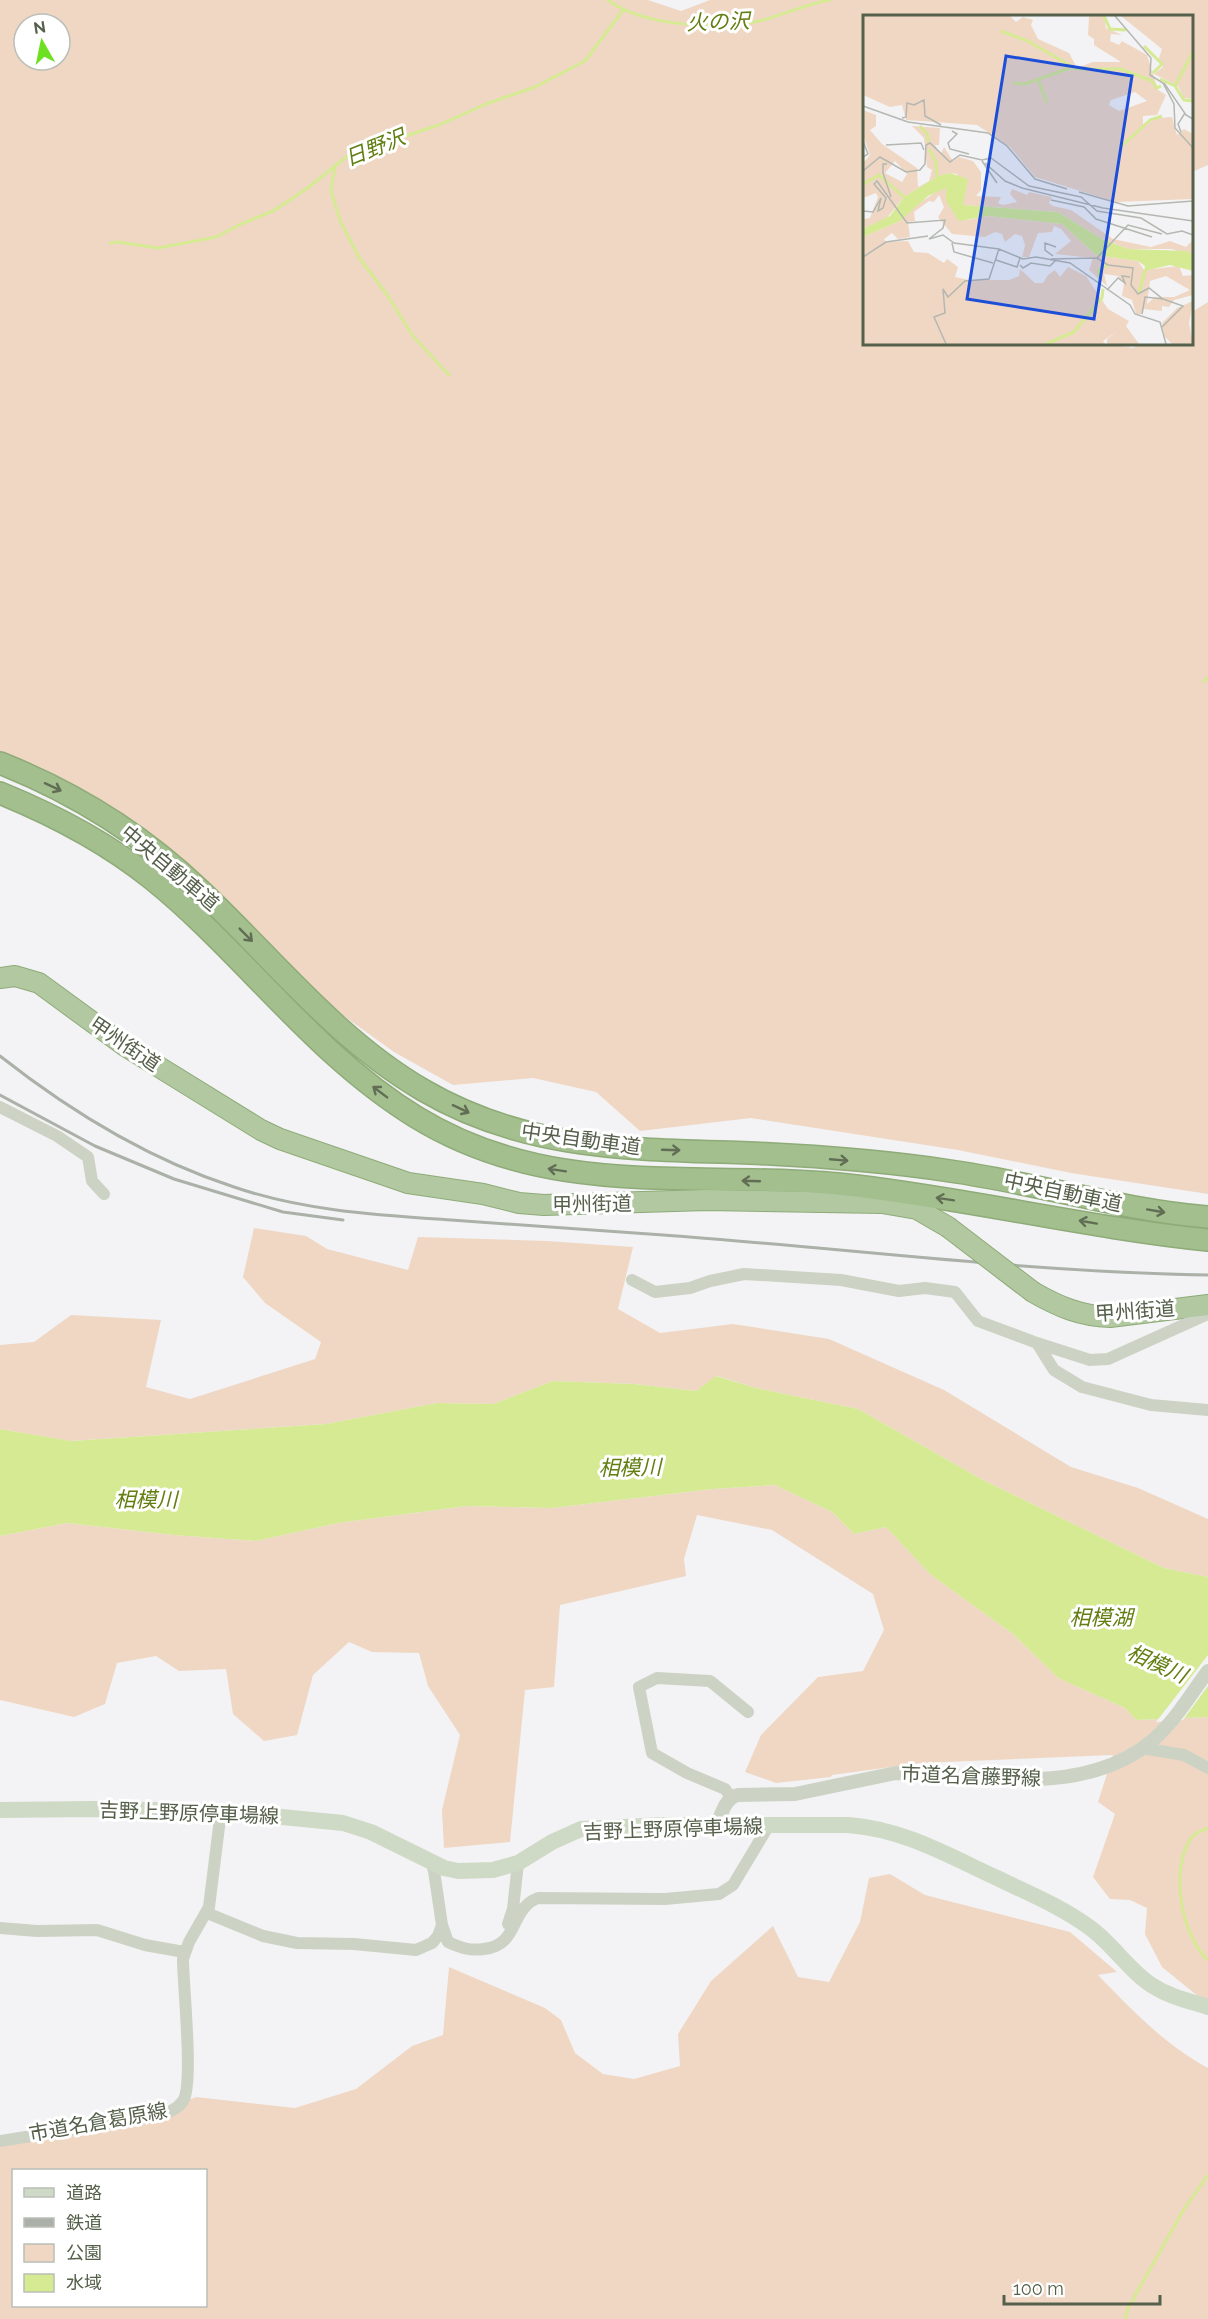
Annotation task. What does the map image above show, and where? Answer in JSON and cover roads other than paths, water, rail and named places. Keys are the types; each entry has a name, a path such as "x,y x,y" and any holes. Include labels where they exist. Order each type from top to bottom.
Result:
{"highway":[{"name":"中央自動車道","path":"0,763 64,792 123,827 170,862 313,1003 398,1074 453,1106 506,1128 584,1144 633,1149 781,1155 950,1171 997,1178 1132,1207 1178,1215 1208,1217"},
{"name":"中央自動車道","path":"0,793 99,841 153,880 192,915 299,1023 364,1081 419,1119 479,1148 549,1168 586,1174 663,1179 853,1185 1160,1235 1208,1240"},
{"name":"甲州街道","path":"0,978 15,976 39,983 107,1034 261,1130 303,1149 408,1183 544,1206 707,1200 882,1203 917,1209 948,1227 1034,1292 1067,1310 1094,1317 1110,1317 1208,1305"}],"main road":[{"name":"吉野上野原停車場線","path":"0,1810 222,1811 343,1823 371,1832 444,1868 458,1871 492,1870 518,1863 552,1842 581,1829 664,1825 874,1827 916,1840 1083,1922 1152,1986 1173,1996 1208,2007"}],"street":[{"path":"0,1107 57,1136 88,1157 92,1180 104,1194"},
{"path":"632,1280 655,1292 690,1288 744,1274 841,1280 899,1291 925,1288 955,1292 978,1321 1090,1360 1108,1359 1208,1314"},
{"path":"1036,1343 1054,1370 1082,1387 1151,1405 1208,1410"},
{"name":"市道名倉藤野線","path":"731,1797 795,1794 896,1773 1047,1779 1076,1775 1106,1767 1142,1748 1161,1732 1208,1671"},
{"path":"717,1825 731,1797 725,1789 687,1773 652,1753 639,1687 657,1678 711,1681 748,1712"},
{"path":"1142,1748 1184,1755 1208,1768"},
{"path":"0,1928 37,1931 97,1930 145,1946 184,1952 207,1913 222,1811"},
{"path":"430,1861 434,1871 442,1925 448,1941 462,1949 496,1948 513,1930 528,1902 538,1898 665,1899 719,1894 733,1885 769,1825"},
{"path":"474,1950 496,1938 507,1927 513,1909 518,1863"},
{"path":"207,1913 263,1936 297,1943 354,1944 416,1950 432,1943 438,1936 442,1925"},
{"name":"市道名倉葛原線","path":"0,2141 167,2113 183,2102 189,2081 184,1952"}],"water":[{"name":"相模湖","path":"716,1376 756,1388 858,1409 983,1480 1164,1568 1208,1577 1208,1717 1136,1720 1125,1708 1058,1678 1013,1634 931,1575 886,1527 854,1534 832,1512 775,1485 713,1489 552,1508 467,1506 338,1523 256,1541 174,1535 67,1523 0,1536 0,1429 71,1441 326,1424 437,1403 493,1404 553,1381 634,1384 696,1391"}],"waterway":[{"name":"火の沢","path":"608,0 640,16 681,24 702,25 742,24 759,21 830,0"},
{"name":"日野沢","path":"110,243 118,242 158,248 216,237 275,210 309,187 350,154 439,125 486,104 535,87 585,61 623,10"},
{"name":"日野沢","path":"335,165 331,191 341,223 360,259 388,296 412,335 449,375"},
{"path":"1204,681 1208,678"},
{"path":"1208,1828 1193,1836 1185,1850 1180,1883 1181,1901 1191,1935 1208,1960"},
{"path":"1125,2319 1128,2308 1184,2209 1208,2175"}],"railway":[{"path":"0,1056 83,1115 171,1163 234,1187 314,1207 396,1216 731,1240 1004,1264 1208,1275"},
{"path":"0,1095 95,1146 174,1179 283,1212 343,1220"}],"water label":[{"name":"相模川","path":"630,1468"},
{"name":"相模川","path":"146,1500"},
{"name":"相模川","path":"1157,1664"}]}
